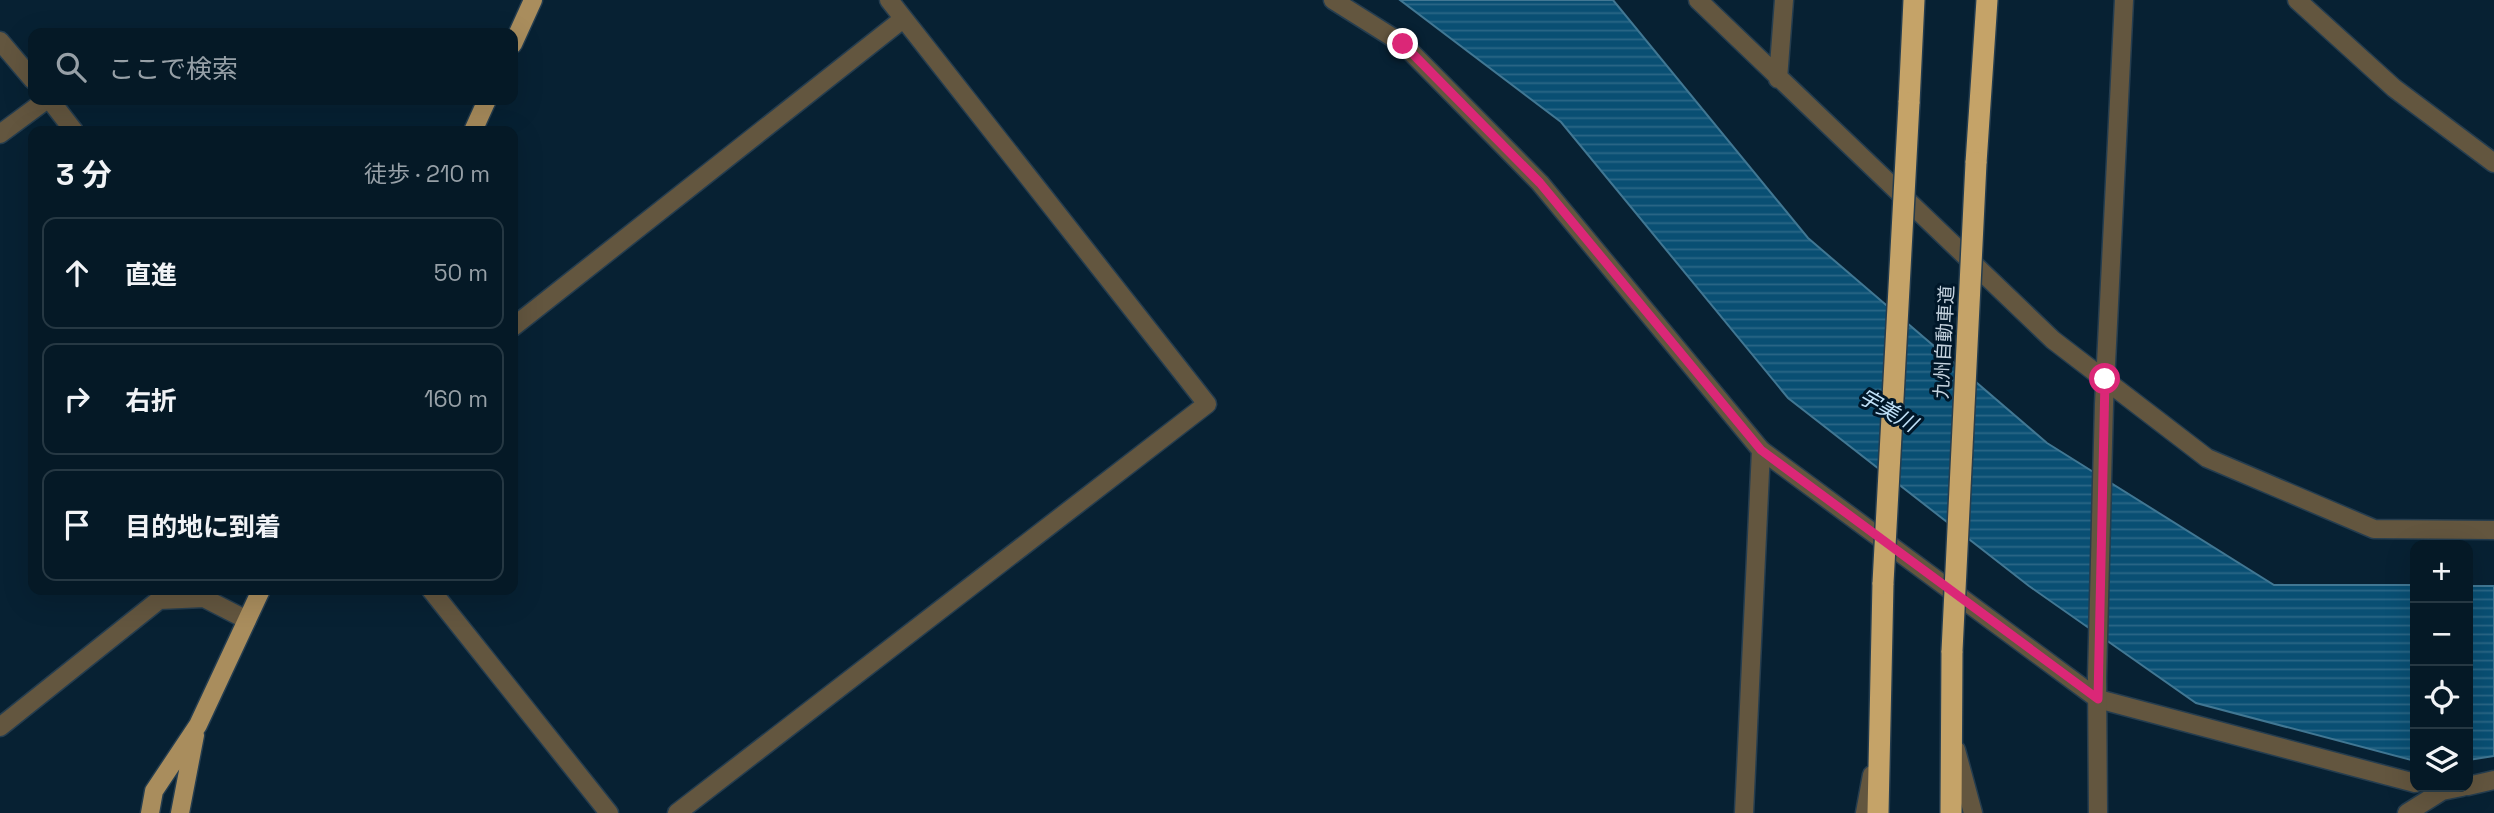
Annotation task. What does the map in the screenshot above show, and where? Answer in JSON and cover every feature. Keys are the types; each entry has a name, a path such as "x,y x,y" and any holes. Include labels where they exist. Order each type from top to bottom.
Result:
{"highway":[{"path":"1878,813 1883,583 1914,0"},
{"name":"九州自動車道","path":"1951,813 1952,651 1976,163 1987,0"}],"main road":[{"path":"518,33 533,0"},
{"path":"474,126 485,105"},
{"path":"150,813 154,791 198,724 259,595"},
{"path":"180,813 198,724"}],"street":[{"path":"677,813 1207,404 888,0"},
{"path":"1333,0 1403,44 1540,183 1761,450 2098,699 2410,782"},
{"path":"1698,0 2053,340 2207,458 2374,529 2494,530"},
{"path":"1778,79 1784,0"},
{"path":"2098,813 2097,677 2104,404 2124,0"},
{"path":"2297,0 2394,88 2494,163"},
{"path":"518,323 903,19"},
{"path":"0,41 28,74"},
{"path":"0,134 41,105"},
{"path":"52,105 70,126"},
{"path":"1744,813 1761,450"},
{"path":"0,727 155,595 204,598 247,620"},
{"path":"435,595 609,813"},
{"path":"1951,733 1973,813"},
{"path":"1865,813 1878,744"},
{"path":"2473,785 2494,780"},
{"path":"2407,813 2432,792"}],"water":[{"name":"宇美川","path":"1400,0 1613,0 1808,238 2047,443 2274,585 2410,585 2410,760 2196,703 2029,586 1788,398 1561,122"},
{"path":"2473,586 2494,586 2494,756 2473,759"}],"route":[{"path":"1403,44 1540,183 1761,450 2098,699 2105,379"}]}
